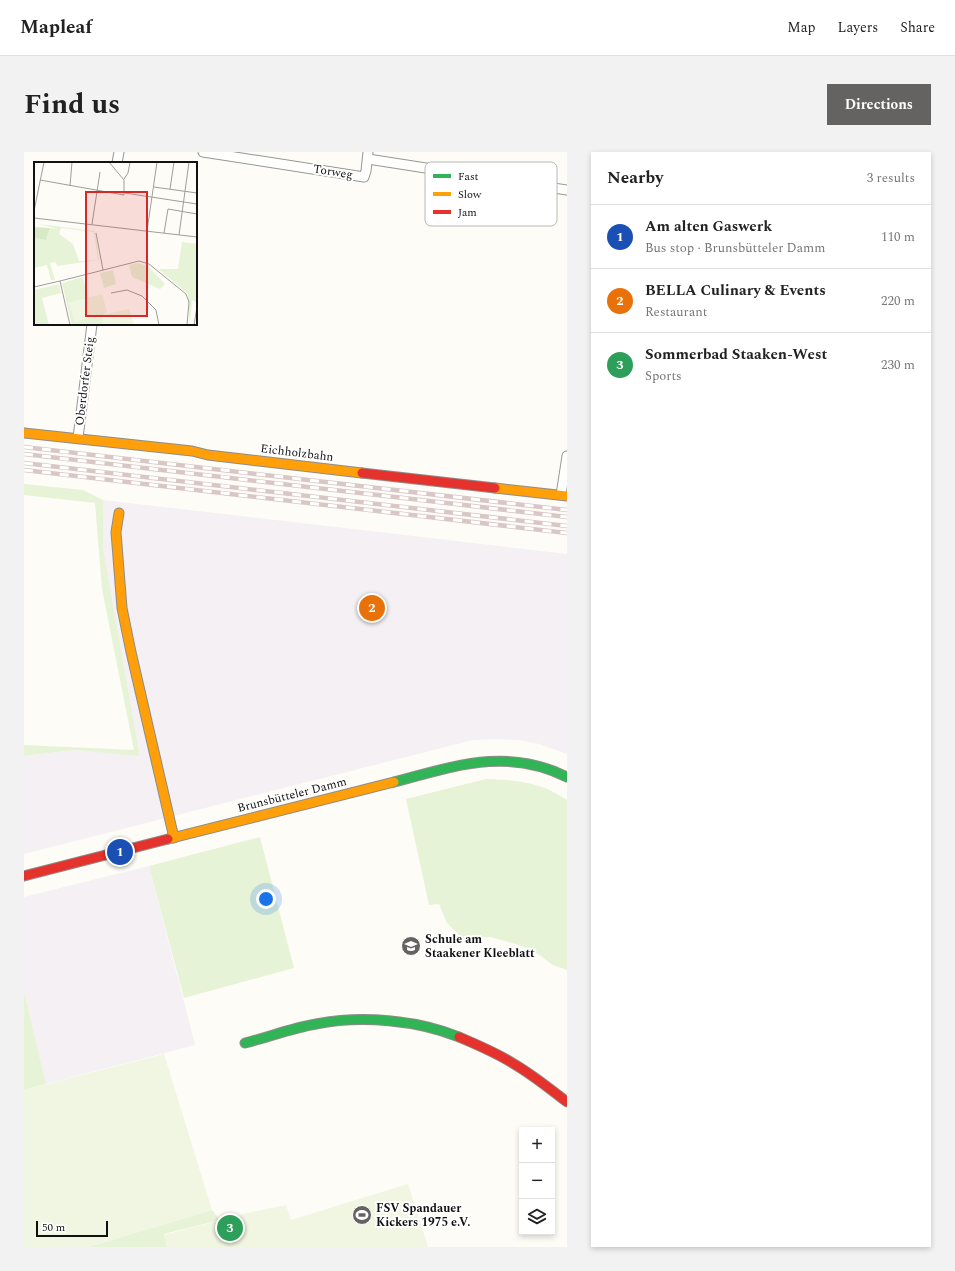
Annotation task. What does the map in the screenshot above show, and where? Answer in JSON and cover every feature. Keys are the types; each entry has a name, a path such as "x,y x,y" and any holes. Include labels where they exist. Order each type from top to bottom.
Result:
{"street":[{"path":"117,162 119,152"},
{"name":"Torweg","path":"203,152 364,177 368,156 425,166"},
{"name":"Torweg","path":"557,188 567,190"},
{"name":"Oberdorfer Steig","path":"78,438 92,325"},
{"name":"Eichholzbahn","path":"24,433 192,451 208,455 296,466 564,496"},
{"path":"564,496 567,456"},
{"path":"119,513 116,532 122,608 174,838"},
{"name":"Brunsbütteler Damm","path":"24,876 481,761 505,760 527,763 546,768 567,777"},
{"path":"245,1043 297,1028 329,1022 359,1020 386,1021 417,1025 457,1036 497,1054 520,1066 541,1080 567,1102"}],"shaded area":[{"path":"103,500 567,554 567,754 539,744 518,740 473,740 24,854 24,756 75,750 140,755 103,547"},
{"path":"149,866 195,1045 46,1084 24,991 24,897"}],"green space":[{"path":"24,484 83,490 103,500 103,547 140,756 75,750 24,756 24,745 134,750 102,589 95,503 24,495"},
{"path":"486,779 528,783 548,789 567,800 567,970 553,965 535,952 519,945 490,937 469,940 461,937 447,923 439,904 429,905 406,799"},
{"path":"260,837 294,968 184,998 149,866"},
{"path":"24,991 46,1084 24,1090"},
{"path":"164,1054 212,1210 88,1247 24,1247 24,1090"},
{"name":"FSV Spandauer Kickers 1975 e.V.","path":"408,1184 428,1247 167,1247 164,1235 248,1213 286,1205 291,1220"},
{"path":"212,1210 220,1220 164,1234 167,1247 88,1247"}],"railway":[{"path":"24,447 567,510"},
{"path":"24,454 567,517"},
{"path":"24,463 567,526"},
{"path":"24,470 567,533"}],"traffic: fast":[{"path":"394,782 460,765 502,761 523,763 545,768 567,777"},
{"path":"245,1043 307,1026 333,1021 351,1020 407,1023 443,1031 459,1037"}],"traffic: slow":[{"path":"24,433 192,451 208,455 362,473"},
{"path":"495,488 567,496"},
{"path":"119,513 116,532 122,608 174,838"},
{"path":"168,839 394,782"}],"traffic: jam":[{"path":"362,473 495,488"},
{"path":"24,876 168,839"},
{"path":"459,1037 508,1060 535,1077 567,1102"}],"place":[{"name":"BELLA Culinary & Events","path":"372,608"},
{"name":"Am alten Gaswerk","path":"120,852"},
{"name":"Schule am Staakener Kleeblatt","path":"411,946"},
{"name":"FSV Spandauer Kickers 1975 e.V.","path":"362,1215"},
{"name":"Sommerbad Staaken-West","path":"230,1228"}]}
